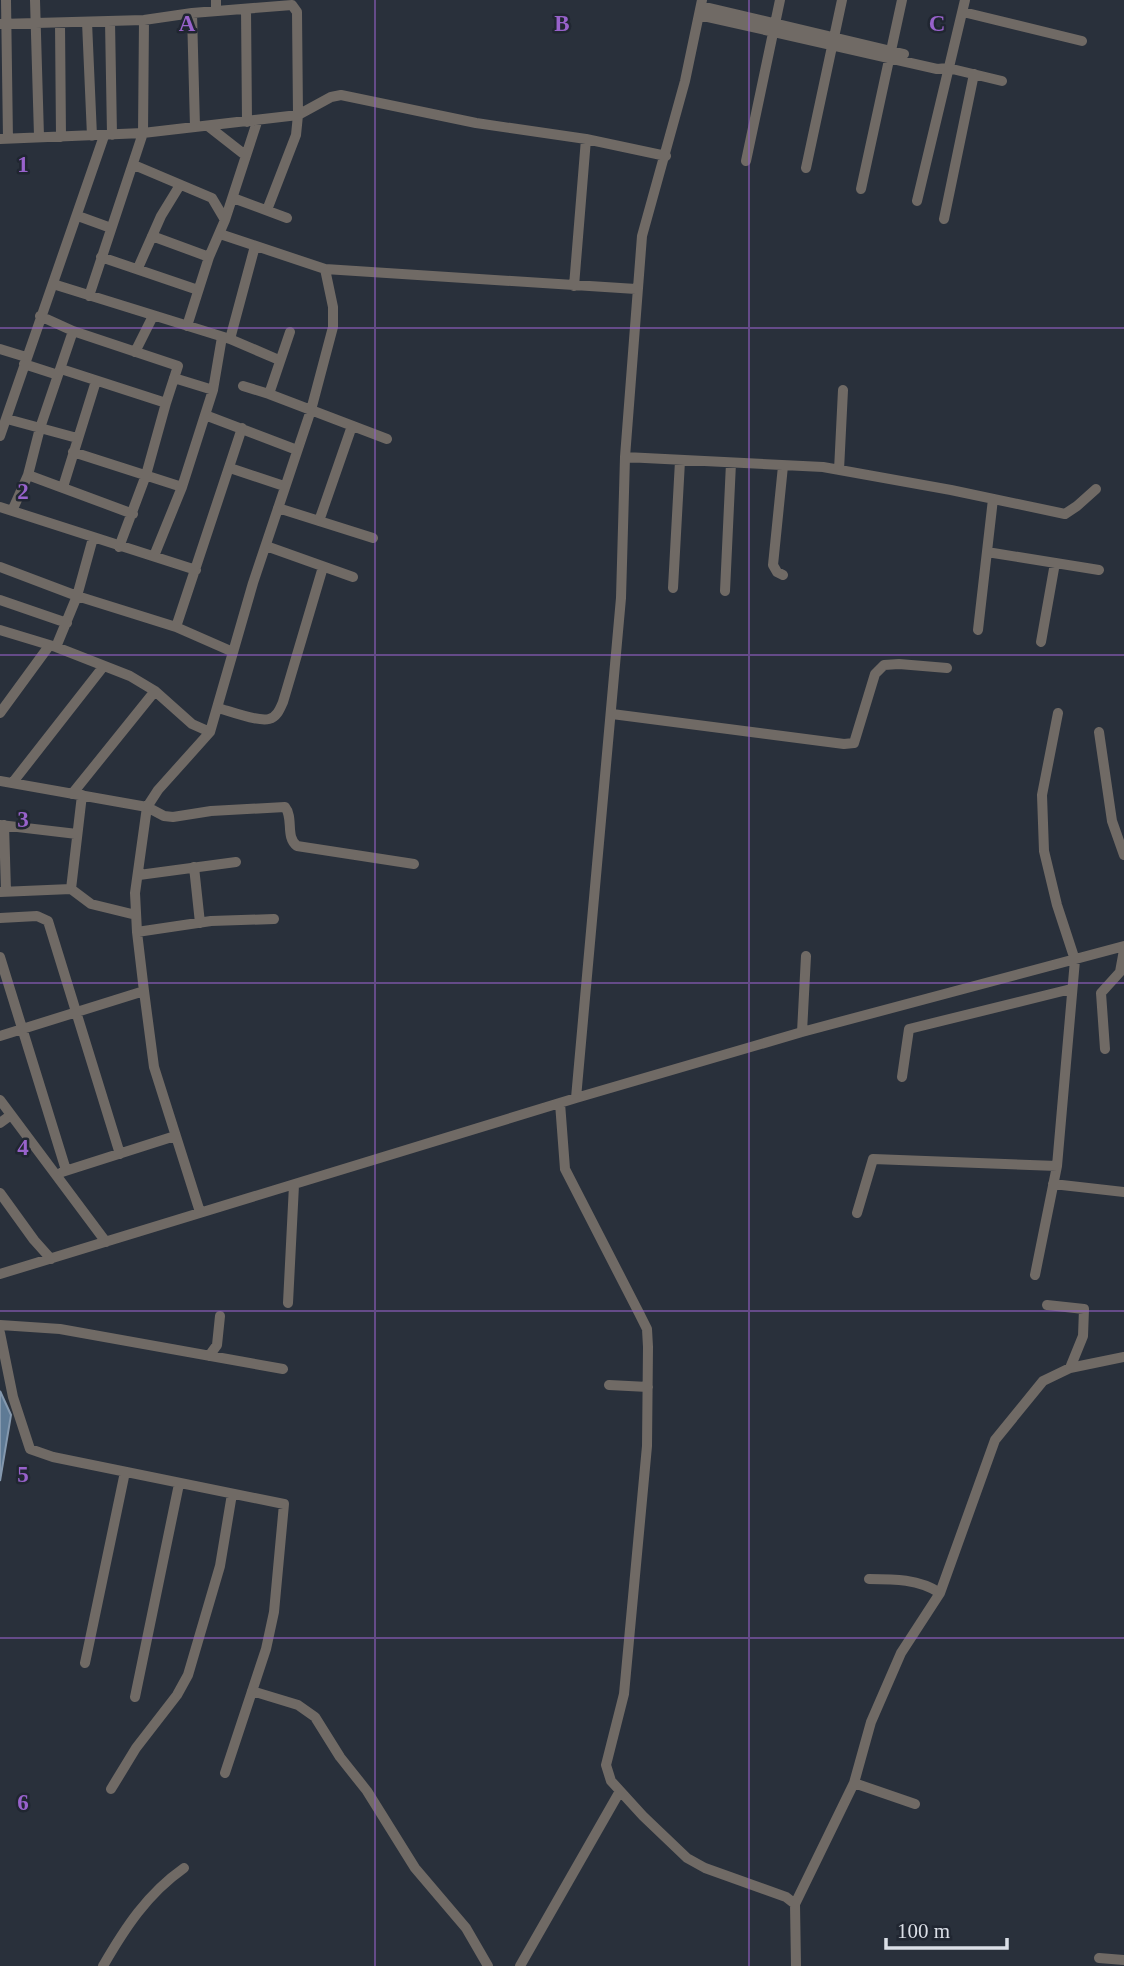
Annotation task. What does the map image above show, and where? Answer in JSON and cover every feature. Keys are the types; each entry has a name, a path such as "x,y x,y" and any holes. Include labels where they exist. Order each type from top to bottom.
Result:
{"street":[{"path":"6,0 3,24 4,139 143,133 252,122 299,115 331,97 341,95 476,123 586,139 666,156"},
{"path":"35,0 40,136"},
{"path":"746,161 779,0"},
{"path":"806,168 842,0"},
{"path":"861,189 902,0"},
{"path":"917,201 965,0"},
{"path":"3,24 144,20 192,13 216,5 246,9 289,4 295,6 299,115 296,135 267,210"},
{"path":"576,1098 621,597 625,457 642,236 666,156 701,7 890,54 937,69 948,68 1002,81"},
{"path":"187,326 209,257 233,198 252,122 246,9"},
{"path":"963,12 1082,41"},
{"path":"192,13 195,127"},
{"path":"89,296 143,133 144,20"},
{"path":"77,438 40,428 2,428 40,316 108,135 110,21"},
{"path":"87,22 92,136"},
{"path":"60,24 61,137"},
{"path":"944,219 974,74"},
{"path":"208,126 245,155"},
{"path":"574,286 586,139"},
{"path":"134,165 212,198 225,220"},
{"path":"138,268 165,208 180,185"},
{"path":"233,198 287,218"},
{"path":"78,216 111,228"},
{"path":"220,233 325,269 636,289"},
{"path":"152,236 209,257"},
{"path":"155,556 182,487 214,390 226,338 255,246"},
{"path":"101,257 198,290"},
{"path":"200,1212 154,1068 136,932 135,893 147,807 158,789 210,732 284,486 311,411 332,327 333,307 325,269"},
{"path":"53,284 226,338 279,360"},
{"path":"40,316 73,331 178,366 146,475 120,547"},
{"path":"135,352 153,316"},
{"path":"12,511 28,475 40,428 73,331"},
{"path":"269,394 290,332"},
{"path":"0,349 25,361 166,403"},
{"path":"174,378 214,390"},
{"path":"63,487 96,382"},
{"path":"243,386 387,439"},
{"path":"839,470 844,390"},
{"path":"205,415 297,450"},
{"path":"319,521 352,426"},
{"path":"176,627 242,428"},
{"path":"73,452 182,487"},
{"path":"625,457 823,467 1065,513 1096,489"},
{"path":"673,588 680,461"},
{"path":"725,591 732,463"},
{"path":"783,466 773,565 777,572 783,575"},
{"path":"230,468 284,486"},
{"path":"28,475 133,514"},
{"path":"978,630 993,499"},
{"path":"0,507 196,570"},
{"path":"278,508 373,537"},
{"path":"0,713 53,647 66,623 93,538"},
{"path":"266,546 353,577"},
{"path":"987,552 1099,570"},
{"path":"1041,642 1055,563"},
{"path":"0,567 76,596 176,627 233,652"},
{"path":"218,708 261,719 275,716 284,702 323,567"},
{"path":"0,600 66,623"},
{"path":"0,630 130,676 155,691 184,718 210,732"},
{"path":"612,714 844,744 854,743 874,674 884,666 899,664 947,668"},
{"path":"13,782 103,667"},
{"path":"71,889 77,795 155,691"},
{"path":"1035,1275 1057,1166 1075,960 1057,905 1044,851 1042,795 1058,713"},
{"path":"1099,732 1112,821 1124,855"},
{"path":"0,781 147,807 164,816 173,817 211,811 285,807 289,813 291,839 297,846 414,864"},
{"path":"76,834 2,825 3,892 71,889 91,904 136,915"},
{"path":"139,875 236,862"},
{"path":"194,867 200,923"},
{"path":"0,918 37,916 48,921 120,1154"},
{"path":"136,932 234,919 274,919"},
{"path":"0,1274 576,1098 802,1032 1124,948 1120,972 1101,993 1105,1049"},
{"path":"802,1032 806,956"},
{"path":"0,957 23,1030 61,1172"},
{"path":"902,1077 909,1029 1071,989"},
{"path":"0,1036 144,991"},
{"path":"0,1100 61,1172 106,1241"},
{"path":"560,1103 565,1169 647,1329 647,1446 624,1694 606,1765 608,1776 681,1853 695,1864 786,1897 795,1904"},
{"path":"0,1123 11,1115"},
{"path":"61,1172 175,1136"},
{"path":"858,1213 873,1159 1057,1166"},
{"path":"1053,1184 1124,1192"},
{"path":"288,1303 294,1185"},
{"path":"0,1193 51,1259"},
{"path":"1047,1305 1084,1310 1083,1336 1070,1368"},
{"path":"209,1356 217,1345 220,1316"},
{"path":"0,1325 60,1329 283,1369"},
{"path":"0,1333 13,1397 30,1449 53,1457 284,1504 274,1612 266,1649 225,1773"},
{"path":"796,1966 795,1904 854,1783 871,1722 901,1653 940,1592 995,1440 1043,1381 1070,1368 1124,1357"},
{"path":"609,1385 648,1387"},
{"path":"85,1663 125,1472"},
{"path":"135,1697 179,1484"},
{"path":"111,1789 188,1675 220,1566 232,1494"},
{"path":"869,1579 896,1579 918,1583 940,1592"},
{"path":"252,1691 298,1706 315,1717 367,1791 415,1868 466,1928 488,1966"},
{"path":"854,1783 915,1804"},
{"path":"520,1966 620,1791"},
{"path":"103,1966 136,1913 156,1890 184,1868"},
{"path":"1099,1958 1124,1961"}],"water":[{"path":"0,1391 11,1415 0,1481"}]}
